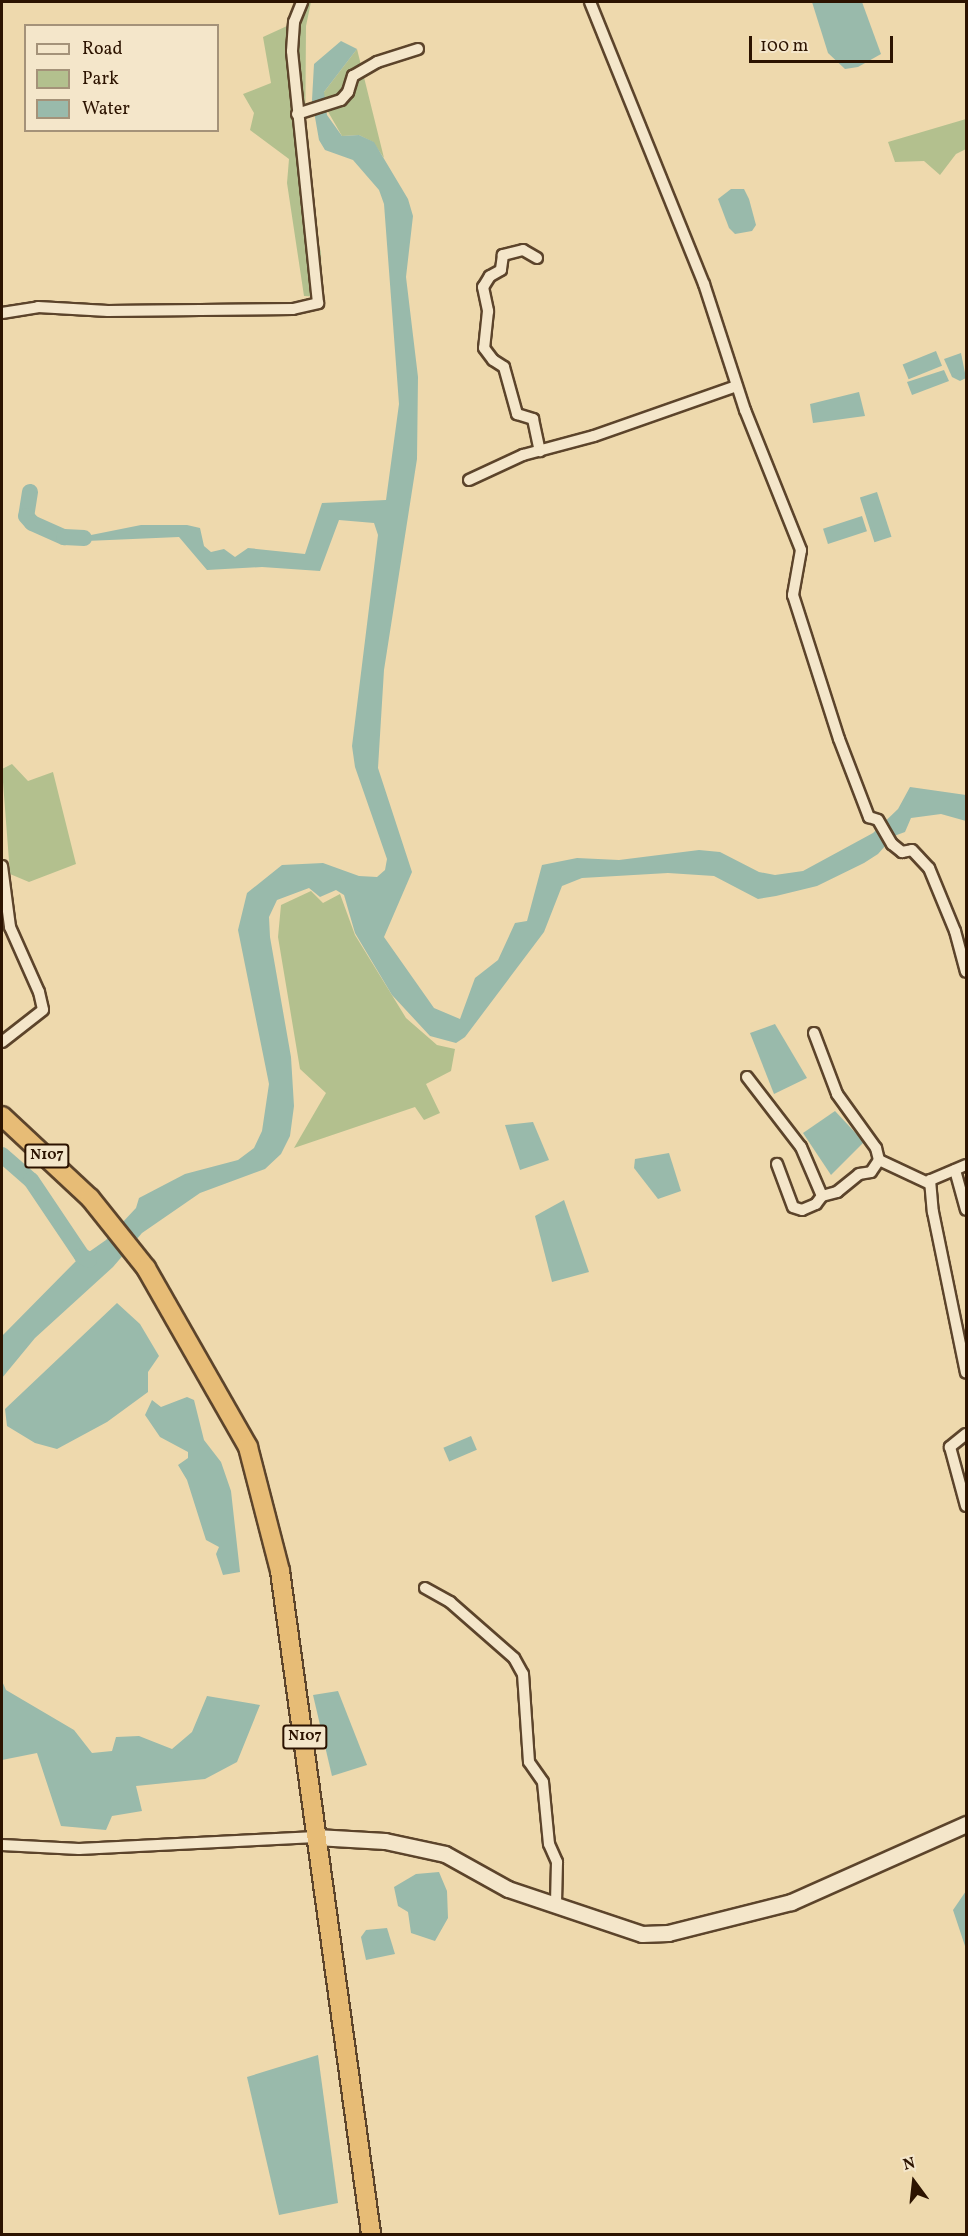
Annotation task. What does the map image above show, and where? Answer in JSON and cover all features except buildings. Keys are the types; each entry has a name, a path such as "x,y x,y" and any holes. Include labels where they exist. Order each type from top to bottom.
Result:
{"highway":[{"name":"N107","path":"2,1116 90,1198 146,1268 248,1447 280,1571 312,1786 316,1837 371,2235"}],"main road":[{"path":"316,1837 385,1841 444,1854 508,1889 630,1931 669,1933 791,1902 966,1824"}],"street":[{"path":"2,313 38,307 98,311 293,309 318,303 292,51 294,22 302,2"},
{"path":"590,2 704,284 737,386 801,550 794,595 839,739 869,817 878,820 892,844 902,852 912,850 929,868 955,931 966,972"},
{"path":"297,114 328,105 345,97 352,76 376,62 418,49"},
{"path":"537,258 523,250 503,255 501,270 490,276 483,287 488,311 484,348 493,360 504,368 518,414 533,419 540,451"},
{"path":"470,480 540,451 737,386"},
{"path":"2,866 10,927 39,992 43,1010 2,1042"},
{"path":"777,1164 793,1207 802,1210 816,1204 822,1196 837,1192 859,1174 871,1172 879,1160 876,1148 837,1094 814,1033"},
{"path":"747,1077 801,1148 822,1196"},
{"path":"879,1160 930,1184"},
{"path":"930,1184 966,1165"},
{"path":"955,1170 966,1210"},
{"path":"930,1184 933,1212 966,1373"},
{"path":"966,1434 950,1447 966,1506"},
{"path":"425,1588 450,1602 514,1658 522,1674 529,1762 543,1782 549,1844 557,1862 556,1904"},
{"path":"2,1845 79,1849 316,1837"}],"green space":[{"path":"296,2 311,2 306,26 305,159 313,227 321,252 322,297 304,296 287,183 289,159 250,130 254,113 243,94 271,83 263,37 287,26"},
{"path":"357,49 384,158 373,142 359,135 342,136 323,103 324,92"},
{"path":"966,119 966,149 956,154 940,175 924,161 895,162 888,142"},
{"path":"12,764 28,781 53,772 76,864 29,882 10,874 2,769"},
{"path":"311,891 323,903 340,894 355,935 406,1018 437,1045 455,1049 451,1071 426,1084 440,1113 424,1120 415,1107 294,1148 326,1093 300,1069 278,937 281,905"}],"water":[{"path":"812,2 862,2 881,54 858,67 845,69 828,53"},
{"path":"341,41 357,49 324,92 327,115 342,136 359,135 374,142 408,199 413,216 406,277 418,377 417,459 384,670 378,768 412,872 384,937 434,1008 460,1019 475,978 498,960 515,923 527,921 542,865 577,858 619,860 699,850 720,852 759,872 775,875 803,871 873,833 898,809 910,787 966,795 966,821 941,814 911,818 905,832 894,836 878,854 864,863 817,886 758,899 714,876 668,873 582,878 562,886 544,932 465,1037 456,1043 430,1036 392,995 355,933 344,895 336,890 320,897 309,888 277,900 269,917 270,937 291,1057 294,1106 290,1136 281,1154 265,1169 200,1193 142,1233 113,1267 35,1338 2,1378 2,1336 76,1261 106,1240 136,1208 139,1198 185,1174 238,1160 254,1148 262,1131 269,1084 238,930 247,893 282,865 323,863 359,876 377,877 385,870 387,859 355,767 352,746 378,535 374,523 339,520 320,571 262,567 207,570 179,537 63,542 64,531 91,535 141,525 187,525 200,528 204,546 211,552 224,549 235,557 248,548 305,554 322,503 386,500 399,404 384,204 379,190 353,160 325,150 319,140 312,100 314,64"},
{"path":"731,189 744,189 749,199 756,225 752,231 735,234 729,228 718,199"},
{"path":"936,351 942,366 909,379 903,364"},
{"path":"961,353 966,378 960,381 952,377 944,359"},
{"path":"944,370 949,381 912,395 907,382"},
{"path":"859,392 865,416 813,423 810,404"},
{"path":"877,492 892,537 874,542 860,498"},
{"path":"862,516 867,531 828,544 823,529"},
{"path":"775,1024 807,1078 774,1094 750,1033"},
{"path":"835,1111 864,1142 831,1175 803,1133"},
{"path":"533,1122 549,1160 520,1170 505,1125"},
{"path":"669,1153 681,1191 658,1199 634,1168 635,1159"},
{"path":"564,1200 589,1272 552,1282 535,1216"},
{"path":"117,1303 140,1324 159,1356 148,1372 148,1392 107,1422 57,1449 35,1443 7,1426 5,1409"},
{"path":"187,1397 194,1400 204,1440 221,1462 231,1491 240,1572 223,1575 216,1554 219,1547 206,1540 187,1480 178,1465 188,1458 188,1452 160,1437 145,1415 152,1400 161,1407"},
{"path":"471,1436 477,1450 449,1462 443,1448"},
{"path":"2,1681 6,1690 74,1730 92,1753 112,1751 116,1737 139,1736 172,1749 192,1732 207,1696 260,1705 237,1762 205,1779 136,1786 142,1811 112,1816 106,1830 61,1826 37,1753 2,1760"},
{"path":"338,1691 367,1765 332,1776 313,1695"},
{"path":"439,1872 447,1891 448,1918 435,1941 411,1933 408,1912 398,1906 394,1887 416,1874"},
{"path":"966,1891 966,1949 953,1910"},
{"path":"387,1928 395,1954 366,1960 361,1937 366,1930"},
{"path":"318,2055 338,2203 279,2215 247,2077"}],"waterway":[{"path":"30,492 26,516 32,523 64,537 84,538"},
{"path":"2,1155 31,1180 82,1256 89,1260"}]}
